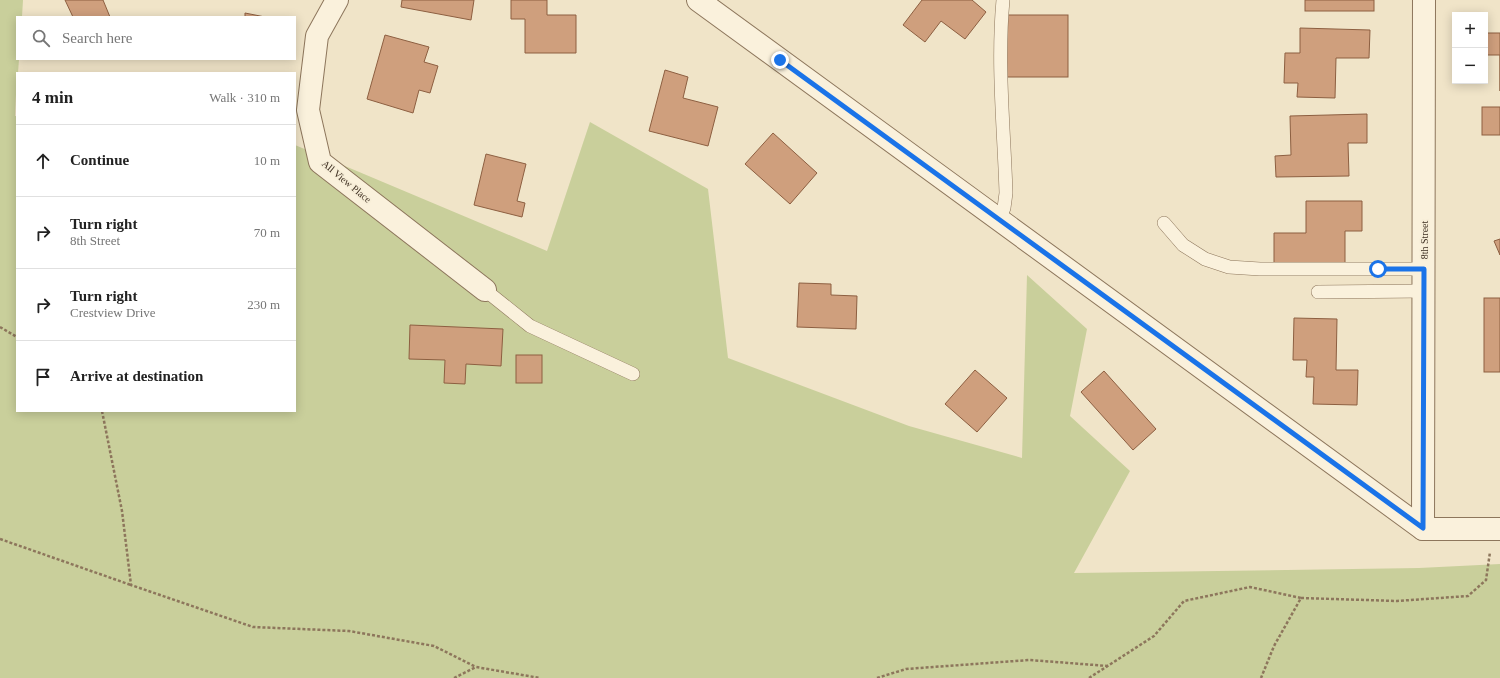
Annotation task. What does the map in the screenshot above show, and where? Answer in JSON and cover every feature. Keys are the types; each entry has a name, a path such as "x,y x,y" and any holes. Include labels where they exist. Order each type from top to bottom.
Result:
{"street":[{"name":"All View Place","path":"337,0 316,36 308,110 320,162 485,290"},
{"path":"698,0 1423,528 1496,529"},
{"name":"8th Street","path":"1423,528 1424,0"}],"lane":[{"path":"999,220 1004,208 1006,193 1000,82 1003,0"},
{"path":"1164,223 1183,245 1205,259 1229,266 1424,280"},
{"path":"1318,292 1424,280"},
{"path":"485,290 530,326 633,374"}],"path":[{"path":"0,327 16,336"},
{"path":"102,412 122,512 131,586"},
{"path":"1090,678 1154,636 1184,601 1250,587 1301,598 1397,601 1468,596 1486,580 1496,529"},
{"path":"0,539 131,586 253,627 349,631 434,646 476,667 540,678"},
{"path":"1261,678 1274,646 1301,598"},
{"path":"877,678 906,668 1029,660 1108,666"},
{"path":"454,678 476,667"}],"green space":[{"path":"0,0 23,0 22,16 16,16 16,60 19,60 18,72 16,72 15,116 16,412 296,412 296,145 547,251 590,122 708,189 728,358 909,426 1022,458 1027,275 1087,329 1070,416 1130,471 1074,573 1419,568 1500,564 1500,678 0,678"}],"building":[{"path":"65,0 103,0 110,16 73,16"},
{"path":"402,0 474,0 471,20 401,7"},
{"path":"511,0 547,0 547,15 576,15 576,53 525,53 525,19 511,19"},
{"path":"922,0 972,0 986,12 965,39 941,21 925,42 903,25"},
{"path":"1305,0 1374,0 1374,11 1305,11"},
{"path":"245,13 260,16 245,16"},
{"path":"1004,15 1068,15 1068,77 1004,77"},
{"path":"1300,28 1370,30 1369,58 1336,58 1335,98 1297,97 1298,83 1284,83 1285,53 1300,53"},
{"path":"1488,33 1500,33 1500,55 1488,55"},
{"path":"385,35 429,47 424,62 438,66 430,93 419,90 413,113 367,99"},
{"path":"665,70 688,77 683,98 718,107 708,146 649,131"},
{"path":"1482,107 1500,107 1500,135 1482,135"},
{"path":"1367,114 1367,143 1348,143 1349,176 1276,177 1275,156 1291,155 1290,116"},
{"path":"773,133 817,173 790,204 745,164"},
{"path":"486,154 526,164 517,201 525,203 522,217 474,205"},
{"path":"1306,201 1362,201 1362,231 1345,231 1345,265 1274,265 1274,233 1306,233"},
{"path":"1500,239 1500,255 1494,241"},
{"path":"799,283 831,284 831,295 857,296 856,329 797,327"},
{"path":"1484,298 1500,298 1500,372 1484,372"},
{"path":"1294,318 1337,319 1336,370 1358,370 1357,405 1313,404 1314,377 1306,377 1307,360 1293,360"},
{"path":"410,325 503,329 501,366 466,364 465,384 444,383 445,360 409,359"},
{"path":"516,355 542,355 542,383 516,383"},
{"path":"975,370 1007,398 977,432 945,404"},
{"path":"1104,371 1156,429 1133,450 1081,392"}],"route":[{"path":"780,60 1423,528 1424,269 1378,269"}]}
